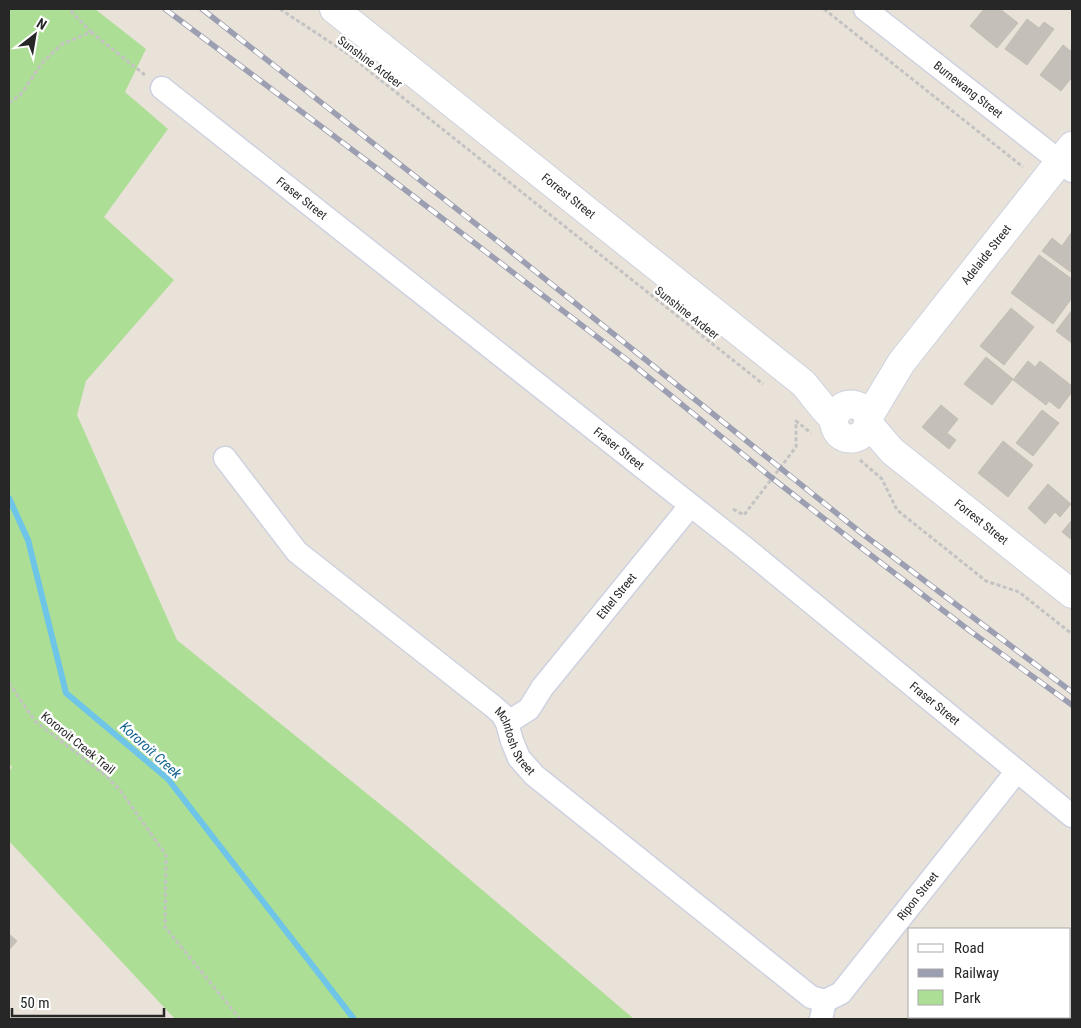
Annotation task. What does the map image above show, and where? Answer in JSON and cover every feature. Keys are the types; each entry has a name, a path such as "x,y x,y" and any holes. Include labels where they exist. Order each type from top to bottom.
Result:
{"street":[{"name":"Forrest Street","path":"334,9 803,383 850,425 892,451 1072,594"},
{"name":"Burnewang Street","path":"865,9 1068,160"},
{"name":"Fraser Street","path":"162,88 745,548 1072,816"},
{"name":"Adelaide Street","path":"850,425 1068,160"},
{"name":"McIntosh Street","path":"225,458 297,552 479,695 505,719 519,758 534,775 811,996 823,1010"},
{"name":"Ethel Street","path":"505,719 522,699 542,688 698,511"},
{"name":"Ripon Street","path":"823,1010 841,993 1017,771"}],"path":[{"path":"69,9 91,32 162,88"},
{"name":"Sunshine Ardeer","path":"280,9 348,54 766,386"},
{"path":"824,9 1023,167"},
{"path":"9,103 21,94 43,62 62,44 91,32"},
{"path":"698,511 718,501 744,515 796,447 796,421 850,425 882,479 897,510 986,581 1019,592 1072,634"},
{"name":"Kororoit Creek Trail","path":"9,683 35,721 105,774 120,790 166,855 165,927 240,1019"}],"green space":[{"path":"9,9 95,9 146,49 125,92 168,129 104,217 174,280 86,381 77,415 177,640 407,826 634,1019 175,1019 9,841 9,772 12,767 9,764"}],"building":[{"path":"984,9 1000,9 1018,23 997,48 970,26"},
{"path":"1027,19 1039,28 1044,22 1054,29 1027,65 1005,49"},
{"path":"1063,45 1072,52 1072,77 1061,91 1040,75"},
{"path":"1071,233 1072,273 1042,251 1052,238 1062,246"},
{"path":"1039,255 1072,279 1072,298 1053,324 1011,293"},
{"path":"1011,308 1034,327 1004,365 980,346"},
{"path":"1072,310 1072,343 1056,331"},
{"path":"986,357 1013,379 992,405 964,384"},
{"path":"1028,361 1035,367 1040,361 1072,386 1072,392 1059,409 1049,401 1046,405 1013,380"},
{"path":"941,405 958,419 947,433 956,440 949,449 922,427"},
{"path":"1042,410 1059,423 1033,456 1016,443"},
{"path":"1003,441 1033,465 1008,497 978,473"},
{"path":"1048,484 1071,504 1060,517 1055,512 1045,524 1028,508"},
{"path":"1072,520 1072,540 1062,532"},
{"path":"9,934 17,941 9,950"}],"waterway":[{"name":"Kororoit Creek","path":"9,498 28,540 66,693 168,779 354,1019"}],"railway":[{"path":"165,9 631,363 772,478 872,556 970,631 1072,705"},
{"path":"202,9 514,254 860,532 1072,692"}]}
